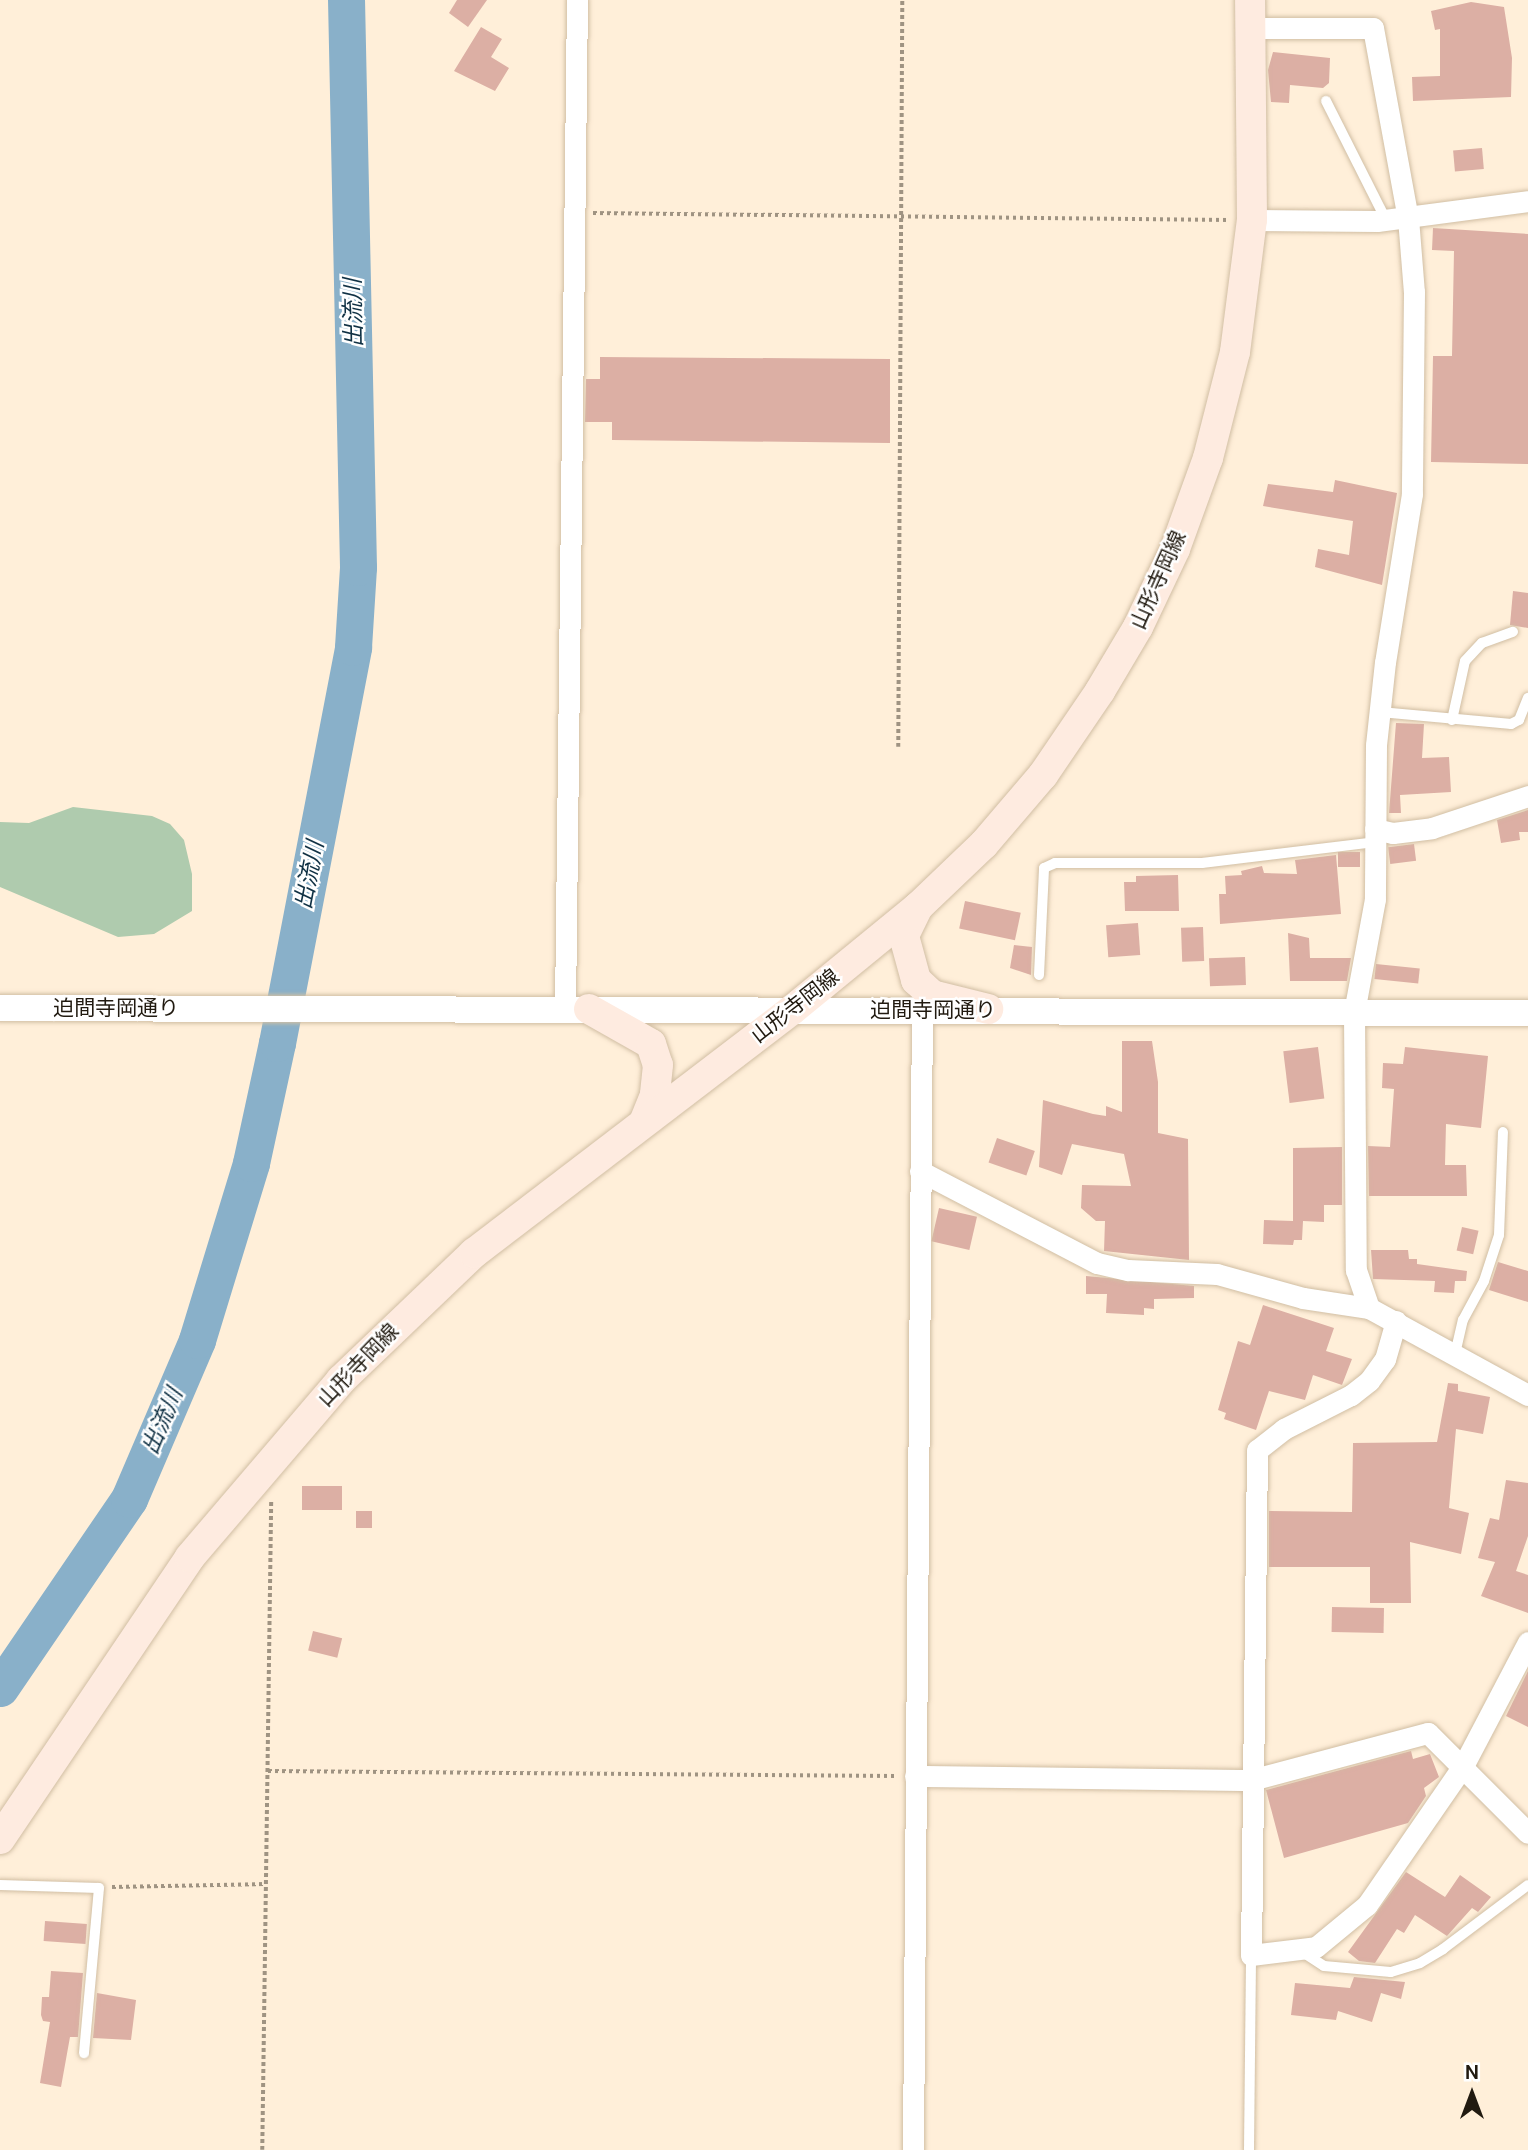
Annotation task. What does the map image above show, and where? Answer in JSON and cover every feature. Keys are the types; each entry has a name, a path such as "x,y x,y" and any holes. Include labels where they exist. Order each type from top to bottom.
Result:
{"main road":[{"name":"山形寺岡線","path":"0,1839 190,1557 341,1380 474,1253 792,1010 918,907 984,844 1044,775 1138,627 1175,550 1208,458 1235,352 1252,220 1250,14"},
{"path":"918,907 904,936 916,980 932,995 988,1009"},
{"path":"577,1009 651,1044 658,1065 655,1095 645,1121"}],"street":[{"path":"577,0 574,213 577,1009"},
{"path":"1250,14 1373,28 1408,218 1414,292 1412,494 1380,712 1375,899 1354,1013 1356,1270 1369,1308"},
{"path":"1252,220 1386,220 1408,218 1430,211 1528,201"},
{"path":"1375,835 1432,828 1528,796"},
{"name":"迫間寺岡通り","path":"0,1009 233,1007 1528,1013"},
{"path":"913,2150 922,1009"},
{"path":"920,1171 1097,1263 1128,1270 1217,1274 1303,1298 1369,1308 1528,1395"},
{"path":"1396,1321 1385,1359 1370,1381 1284,1429 1257,1450 1251,1955 1301,1951 1330,1939 1367,1905 1463,1766 1528,1642"},
{"path":"915,1776 1251,1780 1416,1733 1427,1733 1438,1740 1528,1833"}],"lane":[{"path":"1326,101 1386,220"},
{"path":"1452,720 1465,661 1482,642 1513,632"},
{"path":"1380,712 1511,724 1519,720 1528,698"},
{"path":"1039,975 1044,868 1055,863 1202,863 1375,835"},
{"path":"1455,1354 1463,1320 1484,1281 1499,1235 1503,1132"},
{"path":"0,1885 99,1888 84,2053"},
{"path":"1301,1951 1324,1966 1391,1972 1420,1963 1443,1949 1528,1885"},
{"path":"1249,2150 1251,1955"}],"path":[{"path":"898,747 902,0"},
{"path":"574,213 1252,220"},
{"path":"262,2150 271,1499"},
{"path":"268,1771 915,1776"},
{"path":"99,1888 264,1884"}],"green space":[{"path":"73,807 152,816 170,824 184,840 192,874 192,911 154,934 118,937 0,887 0,822 29,823"}],"building":[{"path":"457,0 487,0 468,27 449,13"},
{"path":"1471,2 1504,7 1512,58 1511,97 1413,101 1412,77 1440,76 1440,29 1435,30 1431,11"},
{"path":"481,27 502,39 491,57 509,68 495,91 454,71"},
{"path":"1273,52 1330,58 1329,83 1323,88 1290,85 1289,103 1271,102 1268,70"},
{"path":"1482,148 1484,169 1455,171 1453,151"},
{"path":"1433,228 1528,234 1528,464 1431,462 1433,356 1452,356 1454,251 1432,250"},
{"path":"600,357 890,359 890,443 612,440 612,422 585,422 586,379 600,379"},
{"path":"1335,480 1397,493 1382,585 1315,567 1318,549 1349,555 1353,521 1263,506 1268,484 1333,492"},
{"path":"1513,591 1528,593 1528,628 1510,625"},
{"path":"1396,723 1424,724 1422,758 1449,757 1451,792 1400,795 1401,813 1389,813"},
{"path":"1528,810 1528,832 1519,832 1520,840 1501,843 1497,820"},
{"path":"1414,844 1416,861 1390,864 1388,847"},
{"path":"1338,852 1360,852 1360,867 1338,867"},
{"path":"1336,855 1341,914 1220,924 1219,894 1226,894 1225,876 1242,875 1241,871 1262,866 1264,873 1297,874 1295,860"},
{"path":"1178,875 1179,911 1125,911 1124,882 1136,882 1136,876"},
{"path":"965,901 1021,913 1015,940 959,928"},
{"path":"1138,923 1140,955 1108,957 1106,925"},
{"path":"1203,927 1204,961 1182,962 1181,928"},
{"path":"1288,933 1309,938 1310,958 1351,958 1347,981 1290,981"},
{"path":"1014,945 1032,947 1031,975 1010,968"},
{"path":"1245,957 1246,985 1210,986 1209,958"},
{"path":"1376,964 1420,969 1418,984 1374,979"},
{"path":"1122,1041 1152,1041 1158,1082 1158,1133 1188,1139 1189,1260 1104,1251 1105,1221 1096,1221 1081,1208 1082,1185 1131,1186 1124,1154 1072,1144 1062,1175 1039,1167 1043,1100 1106,1116 1106,1106 1122,1112"},
{"path":"1318,1047 1324,1099 1290,1103 1283,1051"},
{"path":"1405,1047 1488,1056 1481,1128 1446,1124 1445,1165 1466,1165 1467,1196 1369,1196 1368,1146 1390,1147 1394,1089 1382,1088 1383,1063 1403,1064"},
{"path":"997,1138 1035,1151 1026,1176 989,1163"},
{"path":"1342,1147 1342,1205 1324,1205 1324,1222 1303,1221 1302,1240 1294,1240 1293,1245 1263,1244 1264,1220 1293,1221 1293,1148"},
{"path":"939,1208 977,1217 969,1250 931,1241"},
{"path":"1462,1227 1479,1231 1473,1254 1457,1250"},
{"path":"1371,1250 1408,1250 1409,1259 1417,1259 1417,1264 1467,1271 1466,1281 1455,1281 1454,1293 1434,1292 1435,1281 1373,1279"},
{"path":"1498,1262 1528,1271 1528,1302 1489,1290"},
{"path":"1086,1276 1194,1286 1194,1298 1154,1299 1154,1309 1144,1308 1144,1315 1106,1313 1107,1294 1086,1294"},
{"path":"1263,1305 1334,1328 1326,1351 1352,1359 1342,1385 1313,1375 1305,1400 1269,1391 1256,1430 1224,1419 1226,1413 1218,1410 1238,1341 1250,1345"},
{"path":"1448,1383 1458,1384 1458,1391 1490,1397 1483,1434 1456,1429 1449,1508 1469,1513 1461,1554 1410,1542 1411,1603 1370,1603 1370,1567 1269,1567 1269,1511 1352,1512 1353,1443 1437,1442"},
{"path":"1506,1480 1528,1483 1528,1536 1516,1571 1528,1575 1528,1613 1481,1596 1495,1562 1478,1558 1490,1518 1499,1520"},
{"path":"302,1486 342,1486 342,1510 302,1510"},
{"path":"356,1511 372,1511 372,1528 356,1528"},
{"path":"1332,1607 1384,1608 1384,1633 1332,1632"},
{"path":"313,1631 342,1638 337,1658 308,1650"},
{"path":"1528,1671 1528,1727 1506,1716"},
{"path":"1411,1751 1413,1759 1430,1754 1439,1777 1424,1788 1426,1796 1408,1823 1284,1858 1266,1790"},
{"path":"1406,1872 1445,1897 1460,1875 1491,1897 1478,1912 1472,1908 1447,1936 1415,1915 1404,1933 1397,1929 1375,1963 1359,1961 1348,1952"},
{"path":"45,1921 87,1924 86,1944 44,1941"},
{"path":"51,1971 83,1973 78,2037 70,2037 61,2087 40,2083 50,2022 43,2021 41,2015 42,1997 49,1997"},
{"path":"1354,1977 1405,1982 1401,1999 1381,1993 1372,2022 1338,2011 1336,2020 1291,2015 1295,1983 1350,1988"},
{"path":"97,1993 136,2000 131,2040 93,2038"}],"waterway":[{"name":"出流川","path":"0,1688 129,1499 197,1340 251,1163 277,1043 353,647 358,567 346,0"}]}
